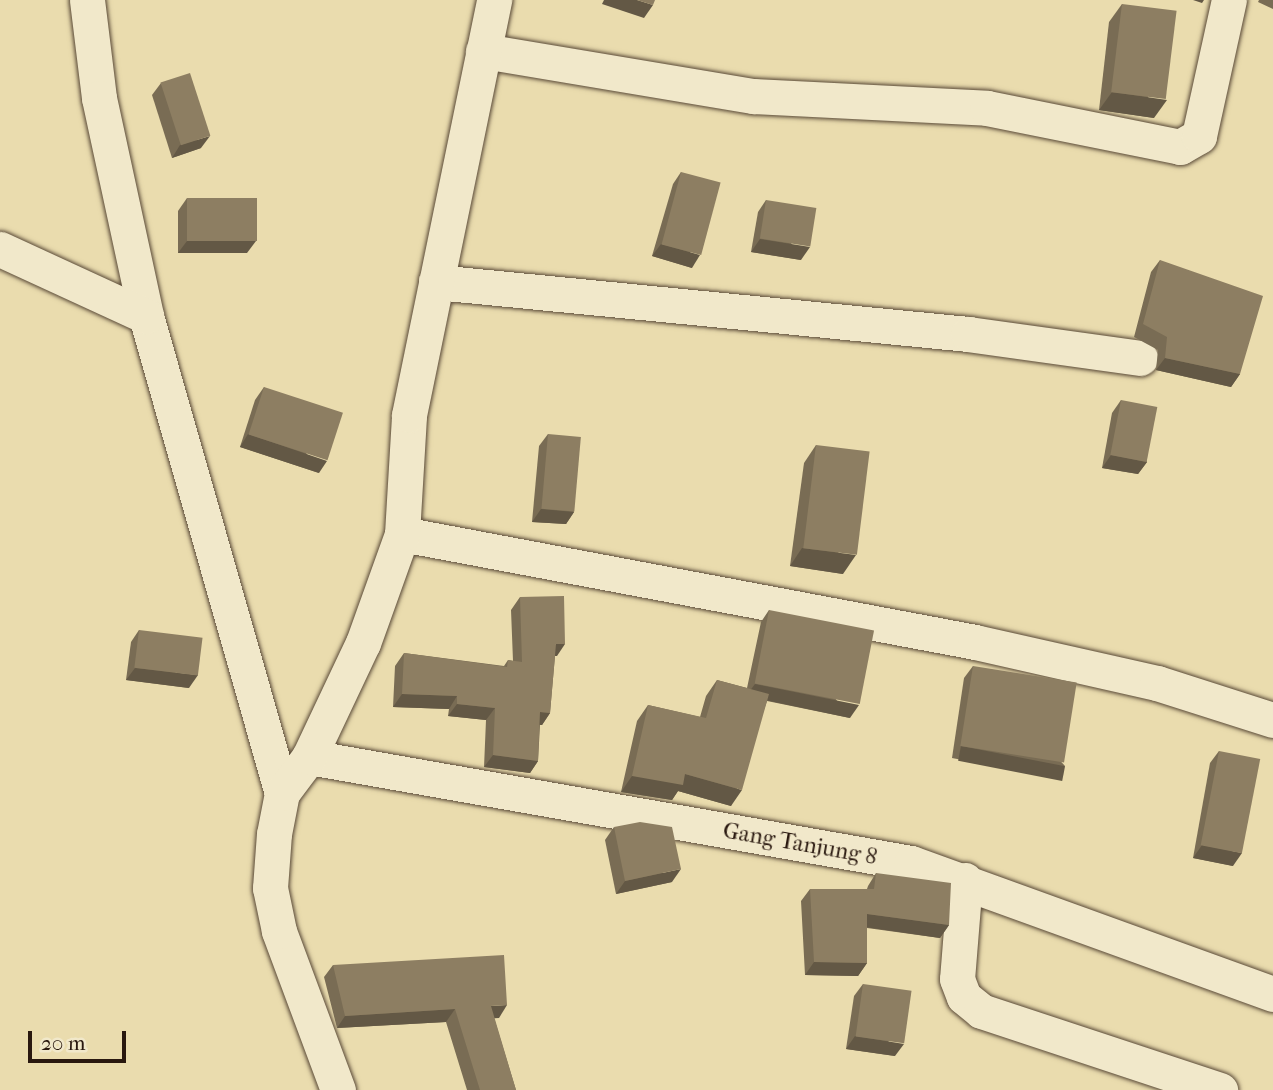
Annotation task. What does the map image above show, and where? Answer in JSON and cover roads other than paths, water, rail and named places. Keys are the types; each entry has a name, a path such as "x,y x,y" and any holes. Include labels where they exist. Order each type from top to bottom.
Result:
{"street":[{"path":"87,0 99,98 146,316 282,793 270,888 279,931 338,1090"},
{"path":"282,793 309,757 363,643 402,534 409,415 494,0"},
{"path":"483,51 754,96 987,108 1181,147 1199,136 1229,0"},
{"path":"0,249 146,316"},
{"path":"436,282 677,311 968,334 1140,358"},
{"path":"402,534 975,642 1157,683 1273,720"},
{"name":"Gang Tanjung 8","path":"309,757 911,863 965,880 1273,994"},
{"path":"965,880 957,979 964,997 981,1011 1220,1090"}]}
